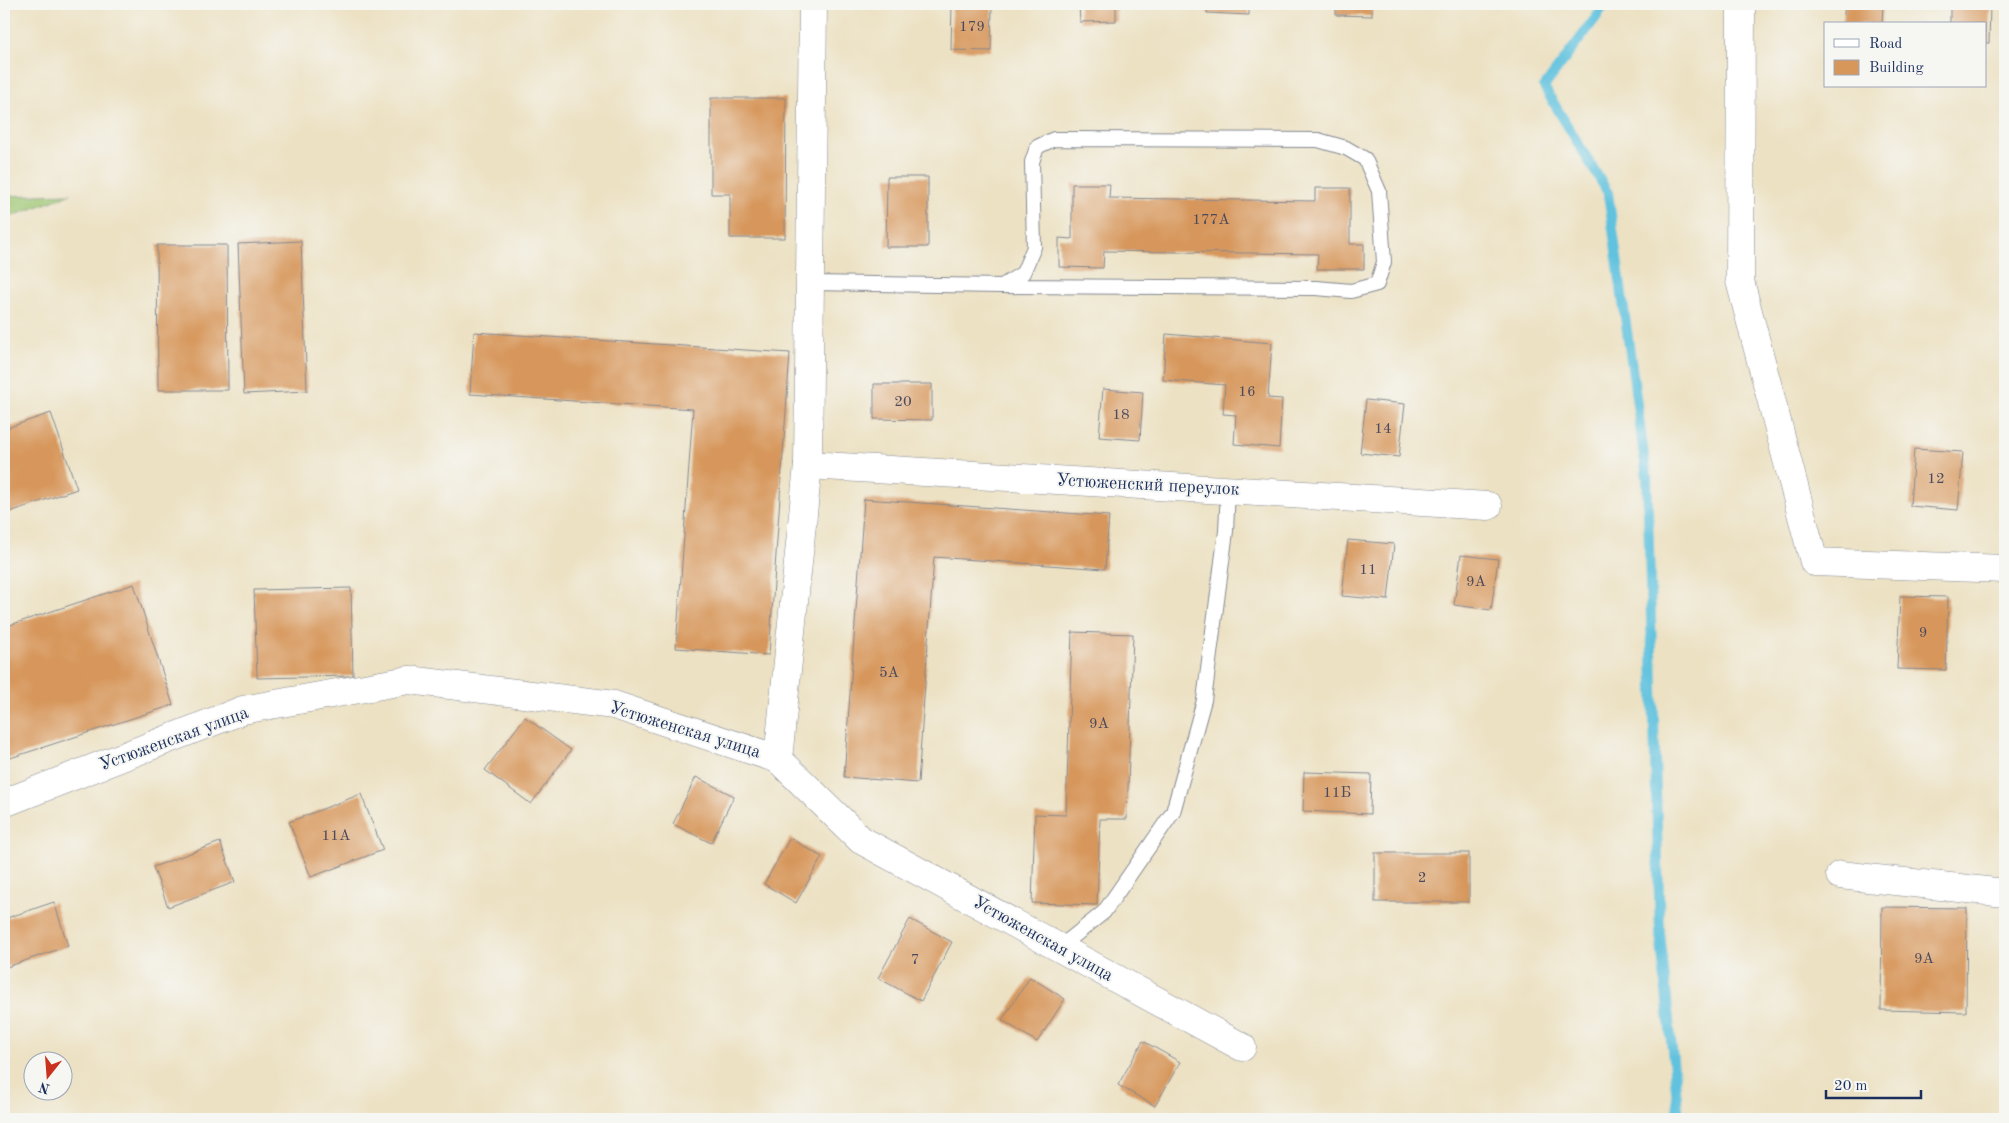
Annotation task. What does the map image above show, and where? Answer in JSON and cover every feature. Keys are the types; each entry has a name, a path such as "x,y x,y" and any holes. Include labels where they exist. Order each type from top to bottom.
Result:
{"street":[{"path":"778,759 808,465 812,4"},
{"path":"1741,4 1740,281 1814,562 2005,569"},
{"name":"Устюженский переулок","path":"808,465 1488,506"},
{"name":"Устюженская улица","path":"4,803 243,710 409,680 614,705 778,759 862,840 1242,1047"},
{"path":"1840,875 2005,893"}],"lane":[{"path":"810,283 1002,286 1316,288 1351,291 1377,284 1384,262 1380,191 1365,160 1346,148 1318,140 1054,139 1037,147 1032,162 1034,247 1023,273 1002,286"},
{"path":"1059,948 1104,912 1173,812 1204,700 1226,531 1228,490"}],"green space":[{"path":"71,194 4,219 4,196"}],"building":[{"path":"952,4 992,4 991,51 951,50"},
{"path":"1079,4 1116,4 1116,21 1080,22"},
{"path":"1208,4 1249,4 1249,15 1207,13"},
{"path":"1336,4 1372,4 1372,16 1336,15"},
{"path":"1845,4 1883,4 1882,22 1843,22"},
{"path":"1950,4 1990,4 1989,43 1986,43 1986,22 1950,22"},
{"path":"711,98 786,98 785,238 730,238 730,194 711,194"},
{"path":"887,177 928,177 928,247 886,247"},
{"path":"1072,184 1110,184 1109,198 1315,201 1315,188 1350,188 1350,244 1364,244 1364,269 1317,269 1318,254 1104,251 1103,268 1059,267 1059,238 1072,239"},
{"path":"301,241 307,391 244,394 238,244"},
{"path":"157,245 227,245 228,390 158,390"},
{"path":"474,332 790,353 769,655 676,648 693,409 470,394"},
{"path":"1166,334 1272,343 1268,398 1282,399 1279,448 1234,444 1236,415 1223,414 1225,385 1163,380"},
{"path":"874,384 932,384 932,420 874,419"},
{"path":"1103,389 1143,392 1140,440 1099,437"},
{"path":"1366,400 1405,404 1399,457 1360,453"},
{"path":"51,413 77,489 4,514 4,429"},
{"path":"1914,449 1963,452 1958,510 1910,506"},
{"path":"864,499 1109,516 1105,569 934,557 918,783 844,777"},
{"path":"1348,540 1394,544 1388,600 1342,596"},
{"path":"1461,555 1498,559 1491,610 1454,605"},
{"path":"134,584 173,705 4,760 4,627"},
{"path":"351,588 353,676 257,678 254,590"},
{"path":"1900,596 1948,597 1946,670 1897,669"},
{"path":"1072,632 1133,634 1127,819 1100,819 1097,905 1032,903 1035,814 1066,815"},
{"path":"525,717 571,750 531,804 485,770"},
{"path":"1304,772 1371,774 1370,814 1303,811"},
{"path":"696,777 734,796 711,843 673,824"},
{"path":"361,794 383,850 311,877 289,822"},
{"path":"790,838 822,857 796,903 764,884"},
{"path":"220,842 235,882 168,907 153,867"},
{"path":"1375,853 1469,853 1469,902 1375,902"},
{"path":"54,902 68,946 4,968 4,919"},
{"path":"1882,907 1967,908 1966,1012 1881,1010"},
{"path":"910,919 952,942 921,1001 878,978"},
{"path":"1030,977 1065,999 1037,1042 1002,1020"},
{"path":"1143,1041 1180,1062 1155,1106 1118,1085"}],"waterway":[{"path":"1606,4 1544,87 1608,193 1647,477 1660,932 1679,1119"}]}
